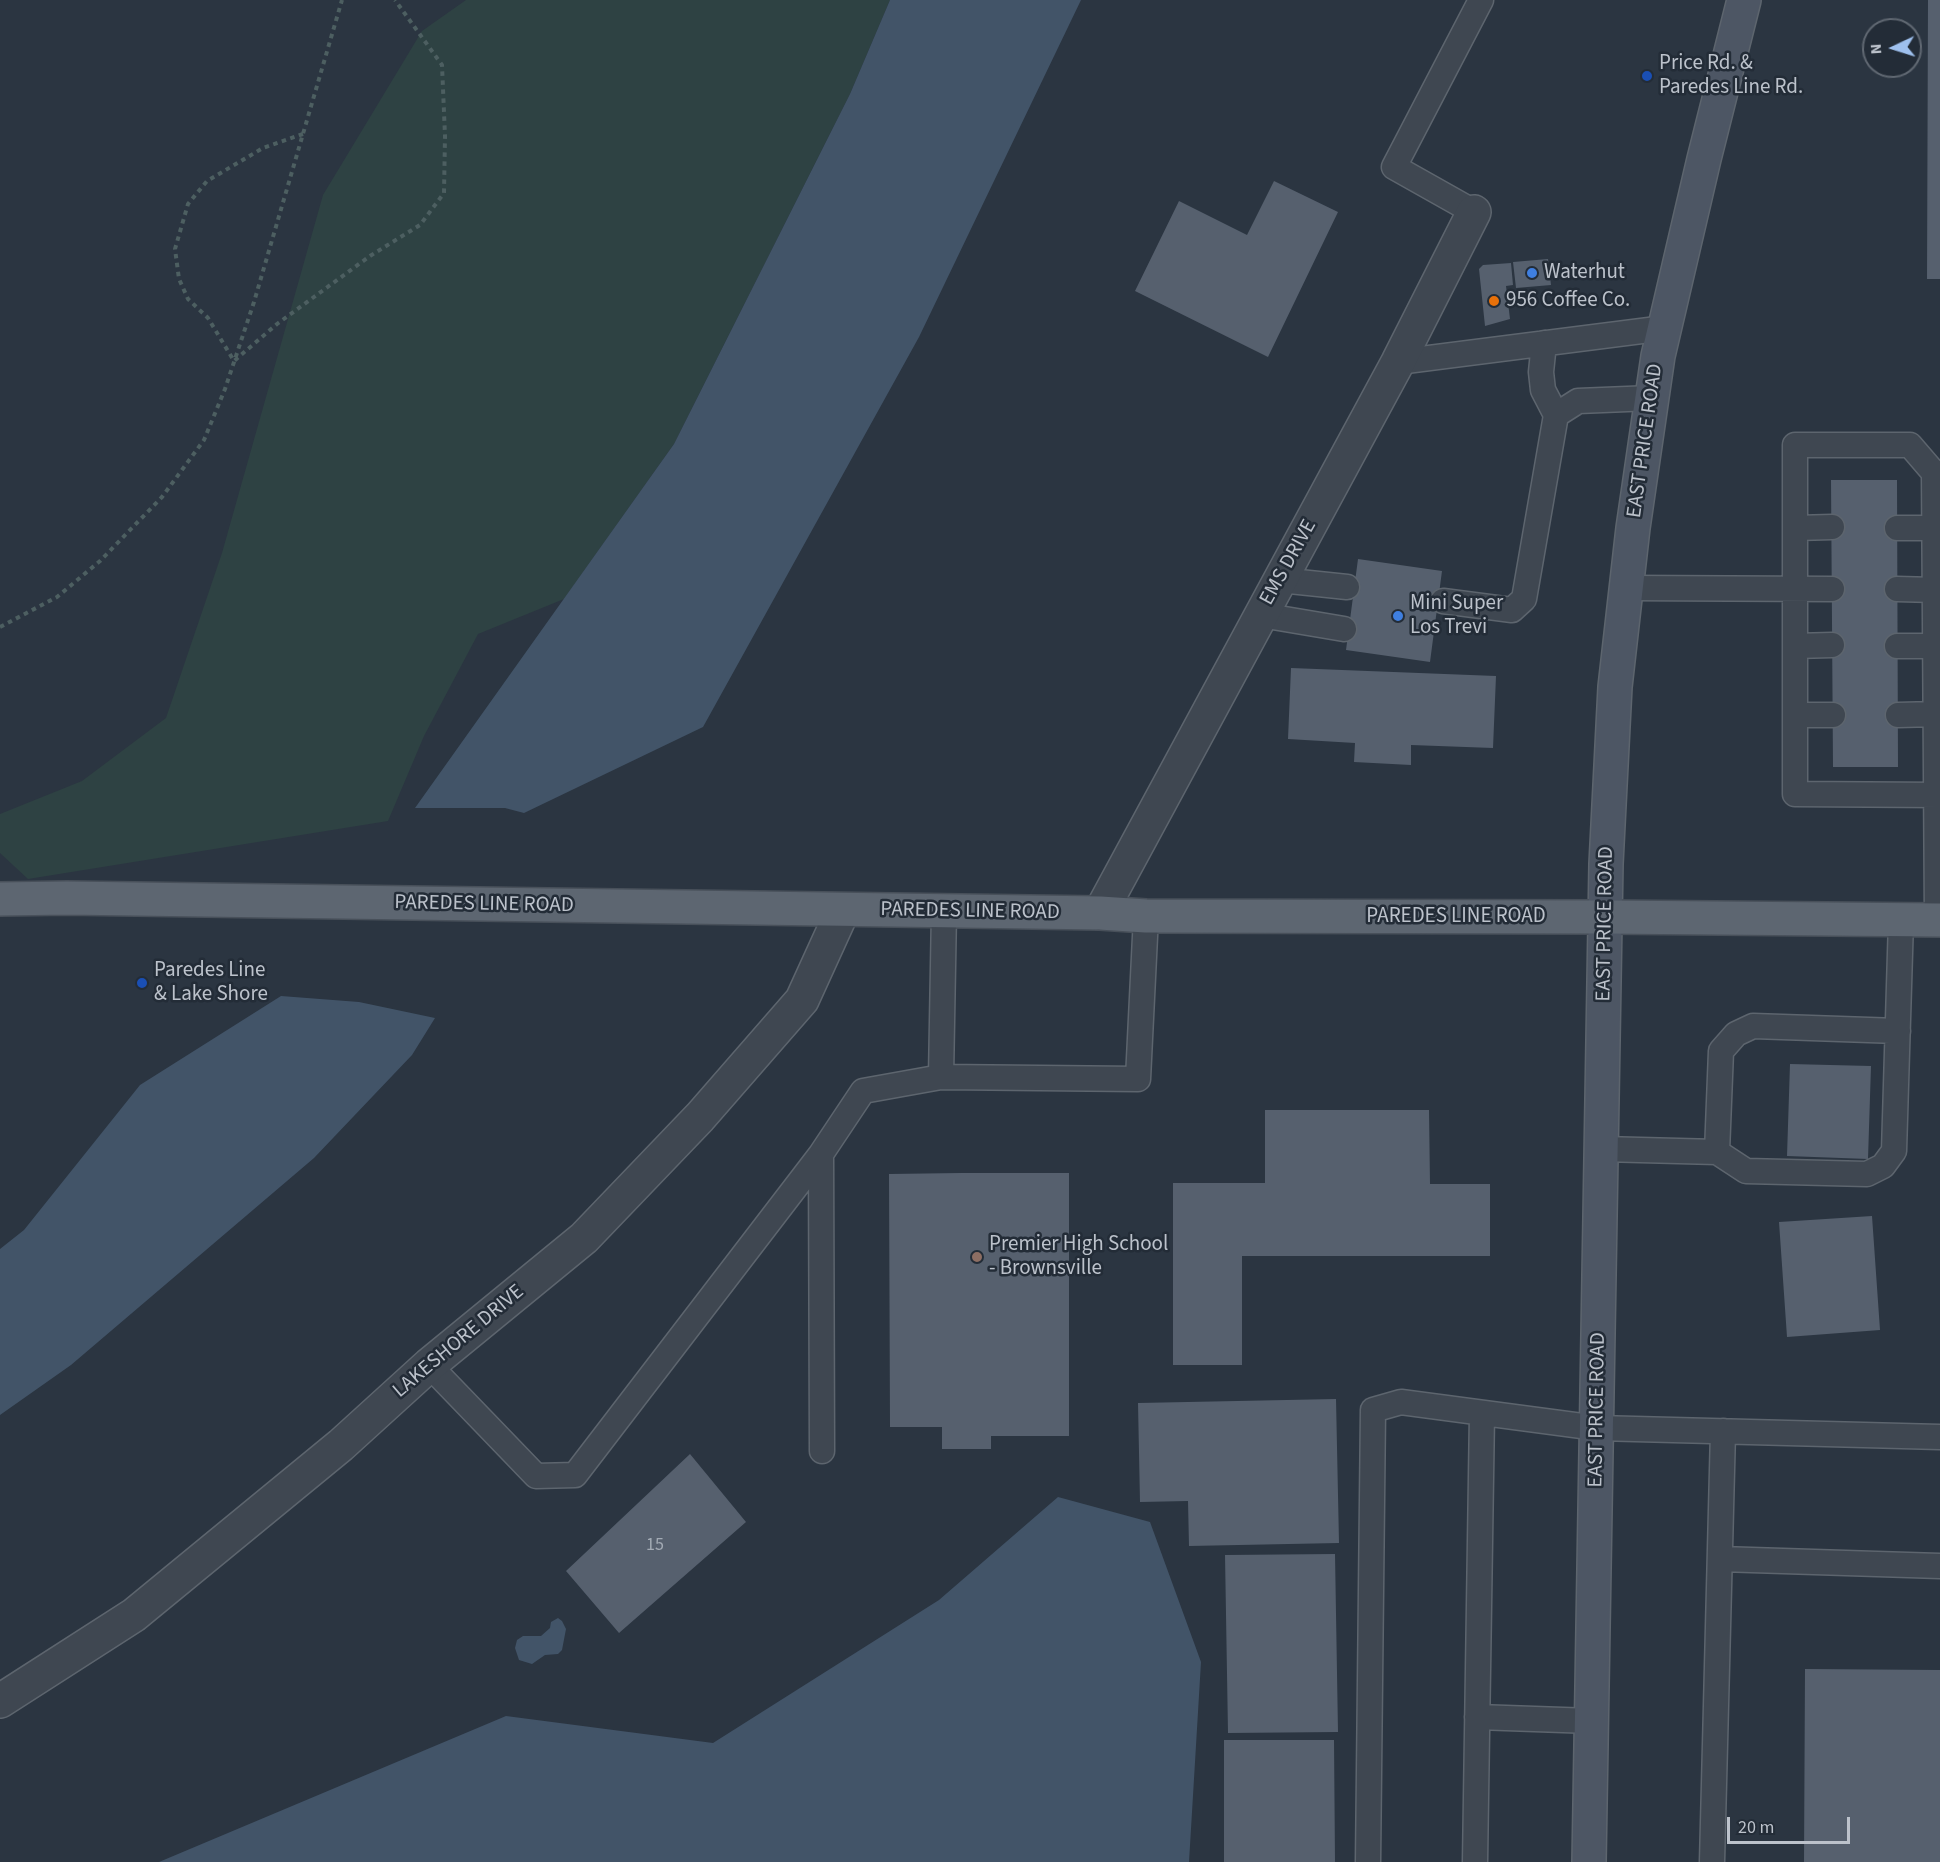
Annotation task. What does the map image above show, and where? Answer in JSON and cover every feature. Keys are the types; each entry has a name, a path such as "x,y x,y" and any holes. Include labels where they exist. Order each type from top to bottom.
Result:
{"main road":[{"name":"EAST PRICE ROAD","path":"1589,1862 1607,856 1615,687 1658,356 1744,0"},
{"name":"PAREDES LINE ROAD","path":"0,899 1100,913 1146,916 1938,920"}],"street":[{"name":"EMS DRIVE","path":"1100,913 1398,362 1474,212"},
{"name":"LAKESHORE DRIVE","path":"0,1701 134,1615 341,1445 429,1365 584,1238 700,1117 802,1000 843,910"}],"lane":[{"path":"1474,212 1394,167 1481,0"},
{"path":"1398,362 1665,328"},
{"path":"1443,601 1512,610 1524,599 1556,415 1543,390 1541,372 1544,343"},
{"path":"1556,415 1578,401 1652,398"},
{"path":"1938,795 1795,794 1795,445 1911,445 1937,473 1935,646 1938,795 1938,920"},
{"path":"1796,528 1832,528"},
{"path":"1897,528 1935,528"},
{"path":"1280,580 1347,587"},
{"path":"1627,588 1832,588"},
{"path":"1897,590 1935,590"},
{"path":"1261,615 1344,629"},
{"path":"1795,646 1832,645"},
{"path":"1897,646 1935,646"},
{"path":"1898,715 1936,714"},
{"path":"1795,715 1833,715"},
{"path":"941,1077 944,911"},
{"path":"429,1365 536,1476 575,1475 821,1154 863,1091 941,1077 1138,1079 1146,916"},
{"path":"1602,1149 1717,1152 1746,1171 1867,1174 1882,1166 1894,1151 1901,920"},
{"path":"1717,1152 1721,1051 1736,1034 1753,1026 1898,1031"},
{"path":"821,1154 822,1451"},
{"path":"1368,1862 1372,1410 1401,1402 1597,1428 1940,1437"},
{"path":"1475,1862 1482,1413"},
{"path":"1712,1862 1723,1431"},
{"path":"1720,1559 1940,1566"},
{"path":"1477,1717 1592,1720"}],"path":[{"path":"0,627 57,597 100,561 162,497 204,440 254,302 342,0"},
{"path":"234,361 277,324 370,256 420,225 444,193 445,136 442,65 395,0"},
{"path":"234,361 208,318 188,299 179,279 175,249 188,204 207,181 263,148 303,134"}],"green space":[{"path":"466,0 890,0 850,94 674,444 564,599 478,634 424,736 388,821 28,879 0,853 0,814 82,781 166,718 222,553 323,195 422,31"}],"water":[{"path":"890,0 1081,0 919,337 703,727 524,813 505,808 415,808 674,444 850,94"},
{"path":"281,996 359,1002 435,1018 412,1055 314,1158 71,1365 0,1415 0,1249 24,1230 140,1085"},
{"path":"1058,1497 1150,1522 1201,1662 1189,1862 159,1862 506,1716 713,1743 939,1600"},
{"path":"558,1618 566,1629 562,1650 558,1654 545,1655 532,1664 519,1660 515,1648 517,1640 523,1636 541,1636 550,1628 551,1622"}],"building":[{"path":"1928,0 1940,0 1940,279 1927,279"},
{"path":"1274,181 1338,212 1268,357 1135,291 1179,201 1247,235"},
{"name":"Waterhut","path":"1548,259 1551,285 1516,288 1513,262"},
{"path":"1511,263 1513,285 1506,286 1510,319 1485,326 1479,269 1483,265"},
{"path":"1831,480 1897,480 1898,767 1833,767"},
{"path":"1358,559 1442,571 1430,662 1346,650"},
{"path":"1291,668 1496,676 1493,748 1411,745 1411,765 1354,762 1355,743 1288,739"},
{"path":"1790,1064 1871,1066 1868,1159 1787,1156"},
{"path":"1265,1110 1429,1110 1430,1184 1490,1184 1490,1256 1242,1256 1242,1365 1173,1365 1173,1183 1265,1183"},
{"path":"1069,1173 1069,1436 991,1436 991,1449 942,1449 942,1427 890,1427 889,1174"},
{"path":"1872,1216 1880,1330 1787,1337 1779,1222"},
{"path":"1336,1399 1339,1543 1189,1546 1188,1501 1140,1502 1138,1403"},
{"path":"690,1454 746,1522 619,1633 566,1571"},
{"path":"1335,1554 1338,1732 1228,1733 1225,1555"},
{"path":"1805,1669 1940,1670 1940,1862 1804,1862"},
{"path":"1224,1740 1334,1740 1335,1862 1224,1862"}],"place":[{"name":"Price Rd. & Paredes Line Rd.","path":"1647,76"},
{"name":"Waterhut","path":"1532,273"},
{"name":"956 Coffee Co.","path":"1494,301"},
{"name":"Mini Super Los Trevi","path":"1398,616"},
{"name":"Paredes Line & Lake Shore","path":"142,983"},
{"name":"Premier High School - Brownsville","path":"977,1257"}]}
